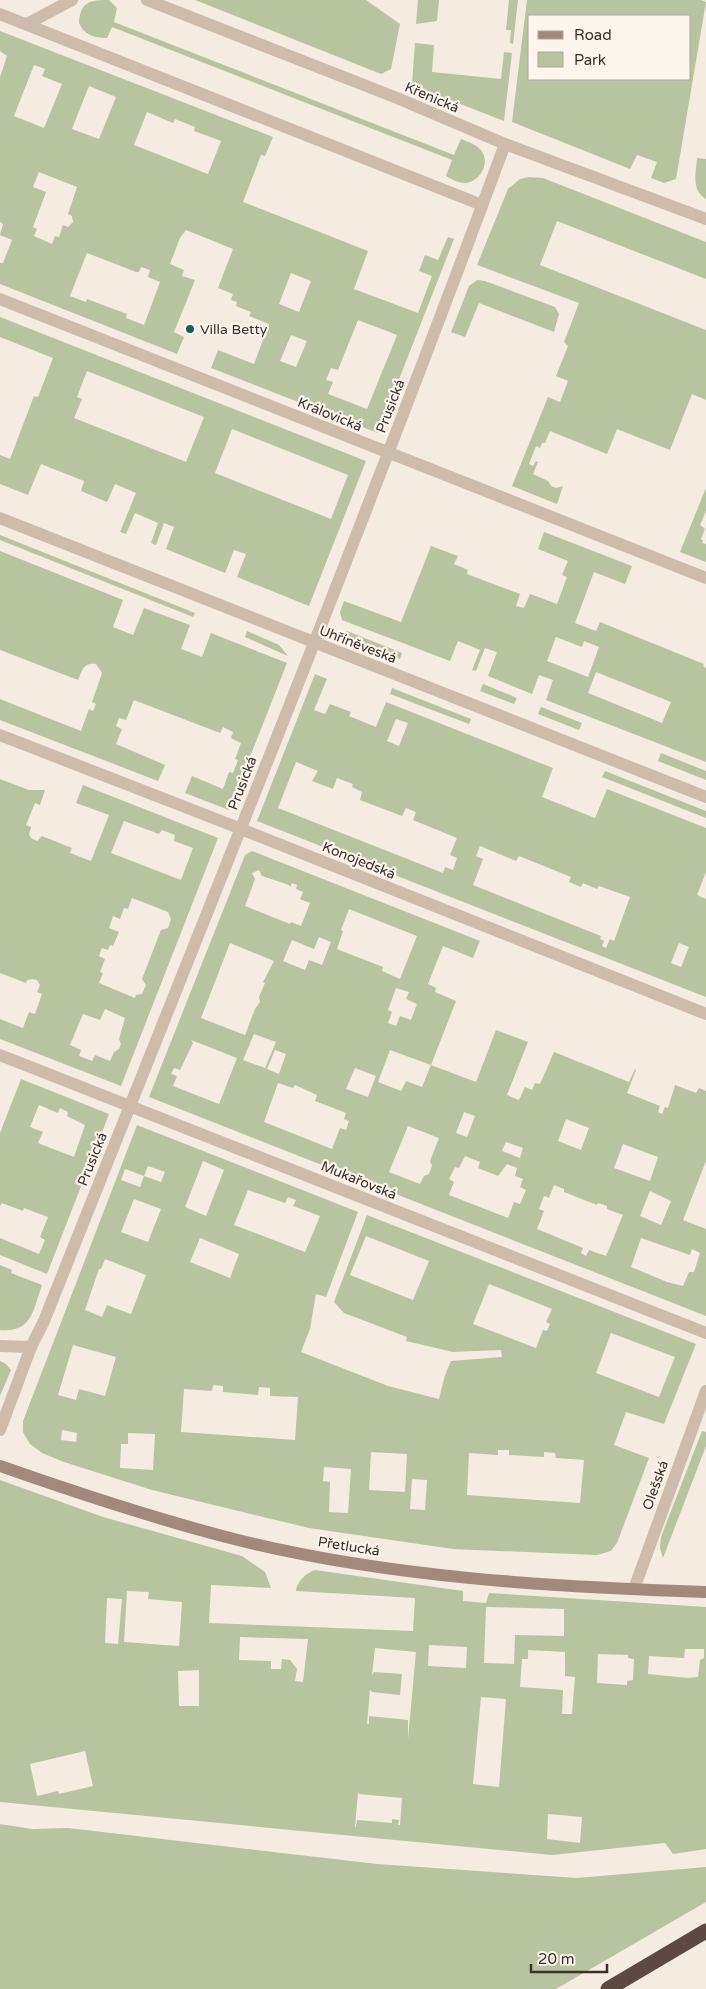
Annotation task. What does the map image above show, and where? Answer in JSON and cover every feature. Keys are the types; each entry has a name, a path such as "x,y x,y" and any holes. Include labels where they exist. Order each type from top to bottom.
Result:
{"highway":[{"path":"608,1989 706,1931"}],"street":[{"path":"27,24 72,0"},
{"name":"Křenická","path":"148,0 397,98 505,144 706,219"},
{"path":"0,14 482,205"},
{"name":"Prusická","path":"0,1430 31,1347 44,1321 314,642 505,144"},
{"name":"Královická","path":"0,299 706,578"},
{"name":"Uhříněveská","path":"0,518 706,797"},
{"name":"Konojedská","path":"0,735 706,1014"},
{"name":"Mukařovská","path":"0,1055 706,1333"},
{"path":"0,1346 31,1347"},
{"name":"Olešská","path":"634,1589 706,1391"},
{"name":"Přetlucká","path":"0,1466 106,1502 234,1539 285,1550 413,1571 488,1579 706,1592"}],"green space":[{"path":"109,0 117,8 114,22 454,155 461,139 472,143 484,155 485,160 482,171 479,176 470,182 457,182 446,176 452,160 112,27 107,38 87,33 79,23 84,6 92,1"},
{"path":"195,0 366,0 400,24 391,69 381,74"},
{"path":"418,0 439,0 437,21 416,24"},
{"path":"509,0 518,0 513,44 510,43 511,30 506,30"},
{"path":"527,0 701,0 706,2 676,179 664,183 651,178 657,162 637,155 630,169 512,122"},
{"path":"0,31 273,137 265,156 261,155 243,202 368,251 354,289 418,313 432,276 419,271 425,255 438,260 448,237 454,239 378,433 211,368 218,350 254,364 269,324 249,316 251,312 236,306 237,302 231,300 233,294 218,288 233,249 186,230 180,238 170,264 184,270 182,276 195,280 174,332 184,337 177,354 0,284 0,263 3,263 12,240 0,235 3,224 0,222 0,77 7,56 0,51","holes":["34,65 45,69 42,76 62,84 44,128 14,116","89,86 116,97 99,139 72,129","147,112 173,123 175,119 195,127 194,131 221,141 208,174 134,145","39,172 77,187 68,214 72,216 73,222 68,227 63,225 59,237 55,236 52,244 34,236 37,229 33,227 46,192 33,187","87,253 136,272 139,272 141,267 150,270 148,277 160,282 144,325 126,318 127,314 87,299 86,302 70,296","291,273 311,281 299,312 279,304","358,320 397,335 367,409 328,394 333,382 326,380 331,368 338,370","291,335 307,341 296,367 280,361"]},
{"path":"415,43 434,45 432,72 501,79 504,52 512,53 504,121 412,85"},
{"path":"697,158 706,159 706,199 701,195 696,186"},
{"path":"529,177 543,178 706,242 706,279 557,221 540,265 706,330 706,400 692,394 670,450 617,429 607,454 550,431 545,443 542,443 540,448 536,446 529,464 533,466 536,461 538,462 533,474 548,481 551,486 556,488 563,486 557,504 512,486 548,397 560,402 568,381 556,376 568,346 564,342 579,303 477,265 508,189 520,179"},
{"path":"477,280 485,281 555,307 559,314 554,332 479,303 465,337 451,332 469,286"},
{"path":"0,317 366,461 309,606 237,577 246,554 234,550 225,573 166,549 174,527 164,523 156,545 151,543 158,523 135,513 126,534 120,532 136,493 115,484 107,502 81,491 84,481 41,464 28,495 0,484 0,455 10,459 34,396 38,397 53,358 0,337","holes":["87,371 204,417 186,462 74,418 82,399 77,397","232,429 348,475 331,519 215,473"]},
{"path":"706,488 706,511 700,525 705,529 701,539 702,543 706,544 706,562 680,552"},
{"path":"544,532 632,566 625,584 594,572 575,623 596,631 600,622 704,664 703,666 706,668 706,762 546,700 553,680 539,675 532,694 488,676 497,652 485,648 476,671 472,670 480,650 458,641 450,661 342,620 340,612 344,601 401,622 431,546 458,556 454,564 468,570 467,574 520,594 516,606 524,608 530,594 557,604 567,577 562,575 568,561 538,549","holes":["556,637 582,647 584,641 599,647 588,677 547,661","596,672 671,702 662,723 588,693"]},
{"path":"0,535 195,613 193,617 0,540"},
{"path":"0,551 123,600 113,627 133,635 144,608 190,625 181,649 202,657 211,633 287,663 229,810 185,793 192,776 223,789 229,772 233,773 238,760 235,759 241,743 231,738 233,732 223,727 220,733 134,700 126,720 119,718 116,726 122,729 116,744 165,765 158,781 0,720 0,699 81,731 89,709 93,711 96,704 92,702 102,673 96,664 89,664 82,670 78,680 0,650"},
{"path":"247,631 279,645 288,656 245,637"},
{"path":"347,631 402,653 400,659 344,637"},
{"path":"315,674 327,679 314,710 325,714 330,704 351,712 349,716 376,727 386,702 553,768 542,797 595,818 607,789 706,828 706,872 697,895 706,899 706,997 257,821","holes":["396,719 408,723 399,746 387,741","296,762 318,771 312,781 333,789 337,778 353,784 352,787 362,792 360,800 402,816 406,808 416,812 413,820 457,838 450,855 457,858 453,870 445,867 443,873 278,808","480,846 516,861 519,856 571,877 569,882 581,887 583,883 597,889 599,886 630,897 614,941 610,939 606,948 602,946 604,941 600,939 601,936 473,885 483,859 476,856","679,943 689,947 681,967 671,963"]},
{"path":"483,684 517,698 514,704 480,691"},
{"path":"392,688 471,719 469,724 390,694"},
{"path":"541,707 582,723 579,730 538,714"},
{"path":"661,753 706,771 706,780 658,761"},
{"path":"605,771 706,811 706,818 602,777"},
{"path":"0,779 29,790 45,790 40,805 35,803 26,825 31,827 29,834 31,838 37,841 42,836 72,848 70,853 91,861 109,815 76,803 83,785 218,838 121,1086 0,1039 0,1019 23,1028 29,1012 35,1014 42,994 37,992 40,985 37,980 27,980 26,983 0,973","holes":["124,821 159,834 162,830 175,835 174,841 193,848 181,880 111,853","132,898 168,912 171,919 168,928 161,930 142,979 146,985 142,994 136,995 135,998 99,983 103,973 100,972 105,959 99,956 102,948 108,950 110,945 113,946 119,932 109,928 113,916 120,919 124,908 128,909","105,1009 125,1018 119,1039 121,1044 119,1049 114,1052 110,1061 95,1055 92,1061 79,1056 81,1050 70,1045 83,1014 100,1020"]},
{"path":"252,851 480,941 473,958 443,946 428,984 436,988 435,992 456,1001 431,1065 476,1082 496,1030 528,1042 507,1095 519,1100 525,1087 532,1090 535,1083 540,1084 554,1052 629,1082 635,1069 627,1093 660,1106 658,1112 662,1114 665,1107 668,1108 675,1085 696,1093 699,1088 706,1091 706,1161 683,1220 706,1229 706,1316 149,1097 245,855","holes":["259,870 262,876 290,887 292,883 297,885 296,889 303,892 300,899 310,903 301,926 291,922 290,924 245,906 255,879 252,873","349,909 417,936 400,979 382,971 383,967 337,949 343,931 341,930","319,937 331,942 322,965 309,960 305,970 283,961 292,940 314,949","230,943 274,961 263,982 265,983 259,997 260,1002 255,1009 245,1035 201,1018","396,988 409,992 406,999 417,1004 411,1020 400,1016 396,1026 388,1023 392,1012 388,1010","254,1034 276,1042 265,1068 243,1060","191,1040 237,1058 219,1104 173,1086 177,1076 171,1074 174,1068 180,1070 193,1043","275,1050 286,1054 279,1074 267,1069","390,1050 431,1065 422,1087 406,1081 401,1091 378,1082","355,1068 376,1076 368,1097 346,1089","278,1083 293,1088 295,1085 317,1095 315,1101 346,1113 344,1119 349,1121 346,1130 340,1128 332,1149 264,1122","464,1112 475,1116 467,1137 456,1133","566,1119 589,1128 581,1150 558,1141","408,1126 439,1138 430,1161 432,1166 429,1174 424,1176 420,1184 389,1172","506,1142 523,1148 520,1158 502,1151","623,1144 658,1157 650,1181 614,1168","465,1156 480,1162 478,1168 498,1176 507,1164 517,1168 515,1176 523,1179 520,1187 526,1190 520,1204 514,1202 508,1218 449,1195 454,1182 449,1179 455,1167 459,1168","554,1185 564,1189 564,1192 597,1205 598,1203 607,1206 607,1209 623,1215 606,1256 589,1250 586,1256 581,1253 583,1248 537,1229 544,1211 539,1209 544,1196 549,1198","650,1191 671,1201 661,1225 640,1216","641,1238 690,1255 692,1249 700,1253 694,1272 689,1272 683,1286 667,1282 631,1267"]},
{"path":"21,1079 109,1114 47,1274 0,1255 0,1238 39,1254 45,1240 40,1237 48,1217 24,1208 23,1211 2,1203 0,1206 0,1133","holes":["39,1105 58,1113 60,1108 68,1112 67,1116 85,1125 74,1157 38,1143 43,1132 30,1127"]},
{"path":"137,1125 358,1212 326,1297 316,1294 310,1329 301,1352 388,1386 439,1399 445,1375 451,1361 502,1357 501,1350 453,1352 406,1341 407,1337 344,1313 334,1302 367,1215 696,1344 664,1424 626,1412 614,1445 649,1458 617,1543 611,1551 597,1555 453,1549 309,1528 152,1490 64,1462 42,1453 30,1444 23,1432 23,1421","holes":["203,1161 224,1170 206,1216 185,1207","148,1166 165,1172 161,1182 144,1176","125,1169 144,1176 140,1187 121,1180","248,1190 285,1203 288,1197 296,1200 293,1206 320,1216 305,1252 234,1225","134,1199 161,1209 148,1242 121,1232","366,1236 429,1261 413,1300 350,1275","200,1238 239,1254 230,1278 190,1262","105,1259 146,1275 131,1314 107,1305 102,1317 85,1310 99,1269 101,1269","489,1284 552,1309 546,1322 550,1324 547,1331 543,1330 536,1348 473,1324","611,1333 675,1357 659,1397 596,1373","73,1345 116,1357 105,1396 79,1389 76,1400 58,1395","213,1385 223,1386 223,1392 258,1395 259,1387 270,1388 270,1396 298,1397 295,1440 181,1432 184,1389 212,1391","62,1430 77,1433 76,1442 61,1440","128,1433 155,1434 153,1470 120,1468 121,1444 128,1444","498,1450 509,1450 509,1455 544,1457 544,1452 555,1453 556,1458 584,1460 580,1503 467,1495 469,1453 498,1455","371,1452 407,1454 405,1492 369,1490","324,1467 351,1469 348,1513 329,1512 330,1482 323,1481","412,1479 427,1480 425,1510 410,1509"]},
{"path":"0,1265 12,1270 11,1273 42,1285 30,1318 19,1328 11,1330 0,1330"},
{"path":"0,1361 11,1370 0,1396"},
{"path":"702,1431 706,1432 706,1446 663,1558 660,1548 661,1537"},
{"path":"0,1480 103,1517 242,1556 265,1572 271,1588 211,1585 209,1623 413,1631 415,1598 296,1591 302,1578 315,1570 463,1591 463,1601 486,1603 489,1593 706,1607 706,1849 673,1854 665,1843 552,1855 0,1802","holes":["127,1591 149,1592 148,1599 182,1602 179,1646 124,1642","107,1598 122,1599 118,1644 105,1643","486,1607 564,1609 564,1636 515,1635 514,1664 484,1663","240,1637 308,1639 303,1682 295,1681 297,1669 290,1660 282,1659 281,1669 271,1669 271,1661 239,1660","429,1645 467,1647 466,1668 428,1666","375,1648 416,1652 408,1739 408,1720 369,1716 369,1724 367,1724 370,1690 372,1692 400,1695 402,1674 374,1672 372,1675","685,1649 704,1649 704,1658 700,1660 698,1677 688,1678 648,1674 649,1656 684,1658","528,1650 565,1652 565,1676 575,1677 572,1714 562,1714 563,1690 520,1687 522,1659 528,1659","598,1654 628,1655 628,1658 634,1659 633,1680 627,1681 627,1685 597,1683","199,1670 199,1706 179,1706 178,1671","481,1697 506,1699 499,1787 473,1784","85,1751 93,1786 59,1794 58,1791 37,1796 30,1764","358,1792 359,1794 402,1798 400,1825 398,1825 399,1820 392,1819 392,1823 357,1820 355,1827","548,1814 582,1817 580,1843 547,1839"]},
{"path":"0,1824 32,1829 68,1828 377,1864 577,1878 706,1867 706,1902 556,1989 0,1989"}],"place":[{"name":"Villa Betty","path":"190,329"}]}
